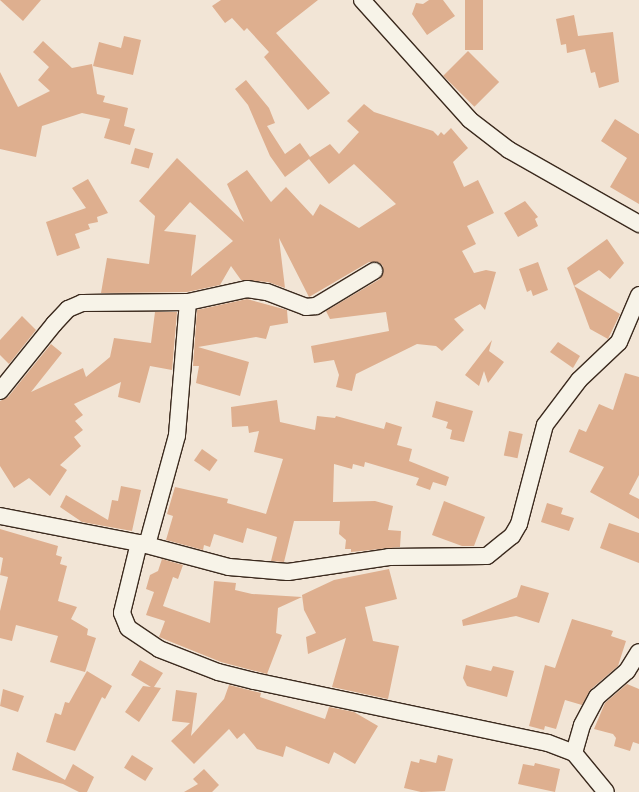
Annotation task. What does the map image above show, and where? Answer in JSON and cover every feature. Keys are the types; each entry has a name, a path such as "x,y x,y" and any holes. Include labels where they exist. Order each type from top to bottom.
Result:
{"street":[{"path":"362,0 470,120 509,150 639,224"},
{"path":"0,391 68,309 97,302 188,302 247,289 266,292 294,304 316,306 374,271"},
{"path":"0,516 143,544 230,567 288,572 389,557 487,556 512,536 519,524 545,426 579,380 619,342 639,295"},
{"path":"188,302 177,435 122,613 128,628 159,649 218,672 548,743 574,753 603,791"},
{"path":"574,753 582,725 597,696 628,671 639,652"}],"building":[{"path":"0,0 41,0 23,21"},
{"path":"221,0 318,0 276,33 330,93 308,110 264,57 269,52 247,28 244,31 232,18 225,23 212,6"},
{"path":"429,0 443,0 455,16 427,35 412,14 416,3 423,4"},
{"path":"465,0 483,0 483,50 465,50"},
{"path":"574,15 578,36 613,32 619,82 599,88 595,72 591,73 585,49 567,53 566,44 561,45 556,19"},
{"path":"124,36 141,40 133,75 93,66 99,42 121,48"},
{"path":"43,41 72,68 92,64 97,94 105,96 103,102 128,108 124,126 135,129 130,145 104,138 110,119 82,113 42,126 36,157 0,149 0,72 18,107 50,91 38,80 49,67 33,52"},
{"path":"468,51 499,82 474,107 443,76"},
{"path":"246,80 269,108 275,123 267,126 285,154 300,143 310,157 330,144 339,154 359,132 347,121 364,104 374,112 433,131 438,136 441,132 444,135 451,128 468,148 453,162 464,187 478,180 494,213 467,226 476,244 462,251 474,273 486,270 496,272 485,310 480,304 454,319 464,330 442,351 436,346 417,344 356,374 352,391 336,387 339,375 334,360 314,363 311,346 389,331 386,312 330,319 326,311 380,279 383,266 378,262 369,262 309,297 279,238 285,288 268,282 241,280 231,266 220,285 187,292 101,293 107,258 149,264 155,216 139,201 177,158 244,222 227,184 247,170 271,202 286,187 313,216 320,204 359,228 396,204 354,164 329,184 309,159 285,177 270,156 248,105 235,89","holes":["190,202 233,241 191,276 196,235 164,231"]},
{"path":"615,119 639,134 639,204 610,187 627,158 601,141"},
{"path":"135,148 153,153 149,169 131,163"},
{"path":"88,179 108,213 97,217 98,222 88,224 90,229 75,234 80,248 57,256 46,222 86,208 72,188"},
{"path":"525,201 538,217 535,219 538,226 518,237 504,213"},
{"path":"607,239 624,263 610,279 599,270 574,286 567,268"},
{"path":"538,262 548,290 533,296 531,290 527,292 519,269"},
{"path":"574,286 620,314 608,339 590,329"},
{"path":"247,299 287,310 288,323 270,326 266,339 256,337 198,347 249,362 240,396 196,383 199,366 193,366 197,310"},
{"path":"155,312 177,312 172,370 150,366 140,403 118,397 121,382 74,404 83,415 75,421 83,430 74,437 81,446 60,465 67,470 50,496 29,478 14,488 0,466 0,401 8,397 51,344 62,353 31,392 83,368 86,377 110,357 114,338 151,343"},
{"path":"22,316 36,330 9,364 0,355 0,340"},
{"path":"492,340 489,351 504,362 488,383 484,371 479,386 465,375"},
{"path":"558,342 580,356 573,368 550,352"},
{"path":"625,373 639,377 639,475 629,494 639,499 639,519 590,492 604,467 569,452 579,429 586,432 599,404 613,410"},
{"path":"277,400 280,422 315,430 317,416 335,418 336,416 384,429 386,422 402,427 397,445 412,449 409,461 449,477 446,486 433,482 430,490 416,485 419,478 365,462 364,467 353,464 352,469 334,464 333,502 375,501 393,506 388,530 401,531 400,547 351,552 351,549 345,549 346,540 339,534 340,521 294,521 284,562 271,561 277,537 247,528 243,543 214,534 210,547 204,545 203,550 166,540 173,516 167,514 175,487 228,499 227,503 266,514 283,459 254,452 259,431 249,433 248,426 232,427 231,407"},
{"path":"436,401 473,411 464,442 450,439 452,430 446,428 448,422 432,417"},
{"path":"509,431 523,434 517,458 504,455"},
{"path":"202,449 218,460 210,471 194,460"},
{"path":"121,486 141,490 132,531 82,522 60,507 66,495 108,520 112,500 118,501"},
{"path":"444,501 485,517 474,546 462,546 432,535"},
{"path":"547,503 563,508 561,514 574,518 569,531 541,522"},
{"path":"609,523 639,533 639,563 600,548"},
{"path":"0,529 58,546 56,555 62,557 60,564 67,566 58,601 77,607 71,619 88,629 87,635 96,638 85,672 50,662 58,636 16,625 12,641 0,638 0,611 8,577 0,575 3,558 0,557"},
{"path":"162,559 183,565 178,579 173,577 163,606 210,623 214,581 236,583 235,590 252,594 302,597 278,608 276,633 282,635 267,674 221,662 159,637 165,621 146,615 154,592 146,589 150,575 158,571"},
{"path":"389,569 397,599 365,607 373,641 399,646 388,699 332,687 346,638 308,654 306,637 316,633 304,610 302,595 334,580"},
{"path":"521,585 549,593 539,623 516,616 463,626 462,620 517,597"},
{"path":"572,619 613,631 611,636 626,641 618,666 590,690 582,705 565,700 556,729 545,726 544,730 529,726 545,665 555,668"},
{"path":"140,660 163,673 154,687 161,688 139,722 125,712 143,686 151,687 131,675"},
{"path":"466,665 491,671 493,666 514,671 507,697 467,686 463,678"},
{"path":"87,671 112,686 105,699 102,697 75,751 46,742 55,713 61,715 65,702 69,703"},
{"path":"627,684 639,689 639,744 633,742 630,751 614,746 616,738 613,734 594,729 605,703"},
{"path":"229,685 261,693 260,697 325,719 329,707 354,712 378,726 355,764 334,752 329,764 286,746 283,757 257,749 244,733 237,739 229,729 194,764 171,741 190,723 172,721 176,690 197,693 191,736 224,699"},
{"path":"3,689 24,696 18,712 0,706"},
{"path":"17,752 65,780 73,764 94,777 87,792 79,792 63,784 12,770"},
{"path":"132,755 153,768 145,781 124,768"},
{"path":"438,755 453,759 445,791 421,792 404,788 411,761 419,763 420,759 436,763"},
{"path":"535,763 560,769 555,792 518,784 523,764 534,766"},
{"path":"204,769 219,785 212,792 184,792 198,784 193,779"}]}
